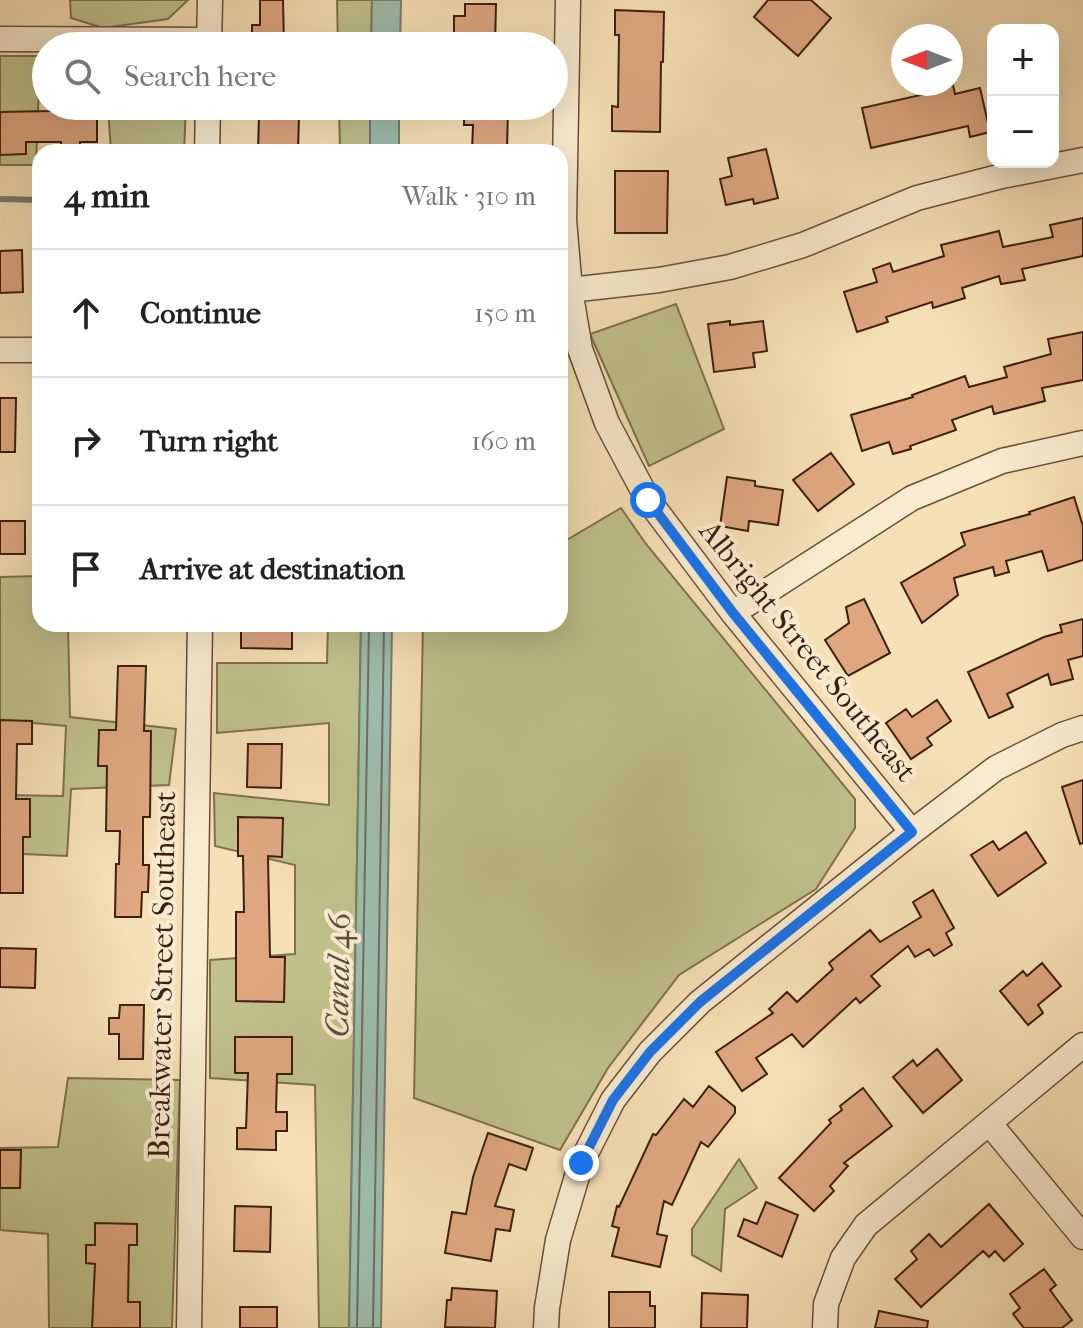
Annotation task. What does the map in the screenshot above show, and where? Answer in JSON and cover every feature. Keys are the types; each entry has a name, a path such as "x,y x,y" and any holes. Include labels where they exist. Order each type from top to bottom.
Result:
{"street":[{"path":"209,32 210,0"},
{"name":"Albright Street Southeast","path":"567,32 568,0"},
{"path":"0,39 32,40"},
{"path":"207,144 208,120"},
{"name":"Albright Street Southeast","path":"565,144 566,120"},
{"path":"570,290 659,280 730,267 803,245 917,198 1002,176 1083,160"},
{"name":"Albright Street Southeast","path":"568,267 580,349 607,423 648,500 733,613 912,832"},
{"path":"0,350 32,350"},
{"path":"733,613 912,498 1002,461 1083,443"},
{"name":"Breakwater Street Southeast","path":"189,1328 200,632"},
{"path":"546,1328 558,1240 581,1163 613,1100 650,1052 700,1002 996,768 1062,735 1083,728"},
{"path":"825,1328 826,1304 843,1258 866,1225 1083,1045"},
{"path":"990,1124 1083,1237"}],"green space":[{"path":"70,0 188,0 168,19 103,28 71,18"},
{"path":"337,0 372,0 371,32 338,32"},
{"path":"0,56 32,56 32,120 38,120 37,144 32,144 32,165 0,165"},
{"path":"109,120 185,120 184,144 110,144"},
{"path":"339,120 370,120 370,144 340,144"},
{"path":"676,304 724,429 649,466 590,334"},
{"path":"621,508 646,544 855,799 855,828 816,889 679,975 608,1068 560,1150 414,1098 423,632 568,632 568,539"},
{"path":"32,576 32,632 68,632 70,717 176,729 169,785 71,789 67,856 0,853 0,795 63,796 66,726 0,720 0,577"},
{"path":"328,632 361,632 349,1328 319,1328 315,1085 210,1078 210,960 295,954 295,865 215,846 214,793 329,805 329,723 217,733 217,663 327,663"},
{"path":"68,1078 180,1080 172,1328 49,1328 48,1234 0,1230 0,1148 58,1147"},
{"path":"739,1159 757,1188 725,1209 721,1271 692,1255 692,1229"}],"water":[{"path":"372,0 401,0 400,32 371,32"},
{"path":"370,120 399,120 399,144 370,144"},
{"path":"361,632 392,632 381,1328 349,1328"}],"building":[{"path":"260,0 283,0 284,32 252,32 252,25 260,25"},
{"path":"768,0 811,0 831,18 798,56 754,17"},
{"path":"465,4 496,4 495,32 454,32 454,16 465,16"},
{"path":"615,10 664,12 660,132 612,131 612,106 618,107 619,35 615,35"},
{"path":"980,88 987,133 970,137 968,126 871,148 862,108 916,96 963,96 963,92"},
{"path":"32,111 32,120 97,120 97,142 26,142 26,154 0,155 0,112"},
{"path":"259,120 299,120 298,144 258,144"},
{"path":"464,120 508,120 507,144 472,144 473,125 464,125"},
{"path":"766,149 778,198 754,204 753,199 726,205 720,179 732,176 728,158"},
{"path":"615,171 668,171 667,233 615,233"},
{"path":"1083,218 1083,256 1022,269 1025,280 1001,284 999,276 962,288 965,298 933,308 932,302 886,317 888,322 857,332 844,292 877,282 873,269 890,263 893,272 944,256 941,245 999,231 1003,247 1053,237 1050,225"},
{"path":"22,250 23,292 0,293 0,251"},
{"path":"730,321 730,325 763,321 767,351 753,353 755,367 714,372 708,324"},
{"path":"1083,332 1083,380 1042,388 1045,401 994,414 992,406 952,420 956,430 893,454 889,442 862,451 851,415 913,397 965,376 969,387 1007,377 1004,367 1051,354 1048,339"},
{"path":"0,398 16,398 15,452 0,452"},
{"path":"831,453 854,484 818,511 793,480"},
{"path":"727,477 755,481 755,486 783,490 778,525 749,521 748,531 720,526"},
{"path":"1074,497 1083,526 1083,560 1048,571 1042,551 1006,561 1009,572 995,576 993,567 954,578 958,595 922,623 901,583 965,545 961,533 1030,514"},
{"path":"0,521 25,521 25,554 0,554"},
{"path":"864,599 890,653 848,676 825,640 849,623 846,607"},
{"path":"1083,619 1083,656 1068,660 1073,679 1051,685 1048,674 1007,694 1013,707 989,718 968,672 1044,637 1062,632 1060,625"},
{"path":"241,632 292,632 292,649 241,648"},
{"path":"118,666 146,666 144,731 151,731 150,817 143,817 143,865 149,865 148,892 142,892 141,917 115,917 120,831 106,831 107,766 98,766 99,730 116,730"},
{"path":"937,700 951,721 927,738 932,745 911,759 886,723 906,709 912,717"},
{"path":"0,720 32,721 32,744 17,744 16,799 30,799 30,837 23,837 23,893 0,893"},
{"path":"248,744 282,744 281,788 247,787"},
{"path":"1083,780 1083,843 1080,844 1062,787"},
{"path":"238,817 283,818 282,857 268,856 270,957 285,957 284,1002 236,1001 236,912 244,912 243,856 238,856"},
{"path":"1026,832 1046,863 998,896 971,855 993,841 999,850"},
{"path":"933,890 954,928 946,933 952,945 934,956 929,949 915,957 908,946 871,976 880,986 860,1003 856,998 803,1047 792,1034 756,1058 767,1074 742,1091 716,1052 773,1013 769,1009 787,992 797,1002 833,969 829,963 870,930 880,942 921,917 913,902"},
{"path":"0,948 36,949 35,988 0,987"},
{"path":"1042,963 1061,986 1038,1005 1043,1013 1028,1025 1000,991 1023,971 1027,976"},
{"path":"120,1005 144,1005 143,1059 119,1059 119,1034 109,1034 109,1018 119,1018"},
{"path":"235,1037 292,1037 292,1074 277,1074 276,1112 287,1112 287,1131 276,1131 276,1150 237,1149 237,1128 246,1128 248,1073 235,1073"},
{"path":"937,1049 962,1080 923,1113 893,1077 913,1060 917,1066"},
{"path":"709,1086 735,1107 735,1113 708,1147 701,1142 672,1205 664,1201 657,1234 667,1236 660,1267 612,1256 619,1228 612,1226 617,1206 653,1134 656,1135 684,1099 693,1107"},
{"path":"863,1088 892,1126 844,1163 848,1166 830,1186 834,1191 814,1211 779,1178 831,1123 829,1120 842,1110 840,1106"},
{"path":"488,1133 533,1148 526,1170 509,1164 495,1206 514,1210 510,1231 496,1229 491,1261 445,1253 452,1212 466,1214 473,1177"},
{"path":"0,1150 21,1150 20,1188 0,1188"},
{"path":"766,1202 798,1215 782,1257 738,1236 744,1219 757,1224"},
{"path":"989,1204 1023,1244 1004,1261 995,1251 989,1257 983,1251 921,1307 895,1279 917,1259 911,1251 929,1234 941,1247"},
{"path":"235,1206 271,1207 270,1252 234,1251"},
{"path":"95,1223 137,1224 137,1245 129,1245 128,1302 140,1302 140,1328 92,1328 95,1264 86,1263 86,1245 95,1245"},
{"path":"1044,1269 1056,1285 1050,1290 1072,1320 1062,1328 1024,1328 1013,1314 1020,1308 1010,1294"},
{"path":"452,1288 497,1291 495,1328 445,1327 447,1300 451,1300"},
{"path":"609,1292 650,1292 650,1306 655,1306 655,1328 609,1328"},
{"path":"702,1293 748,1295 747,1328 701,1328"},
{"path":"240,1307 277,1307 277,1328 240,1328"},
{"path":"879,1311 928,1321 927,1328 875,1328"}],"waterway":[{"path":"0,199 32,200"}],"route":[{"path":"581,1163 613,1100 650,1052 700,1002 912,832 733,613 648,500"}],"water label":[{"name":"Canal 46","path":"338,975"}]}
